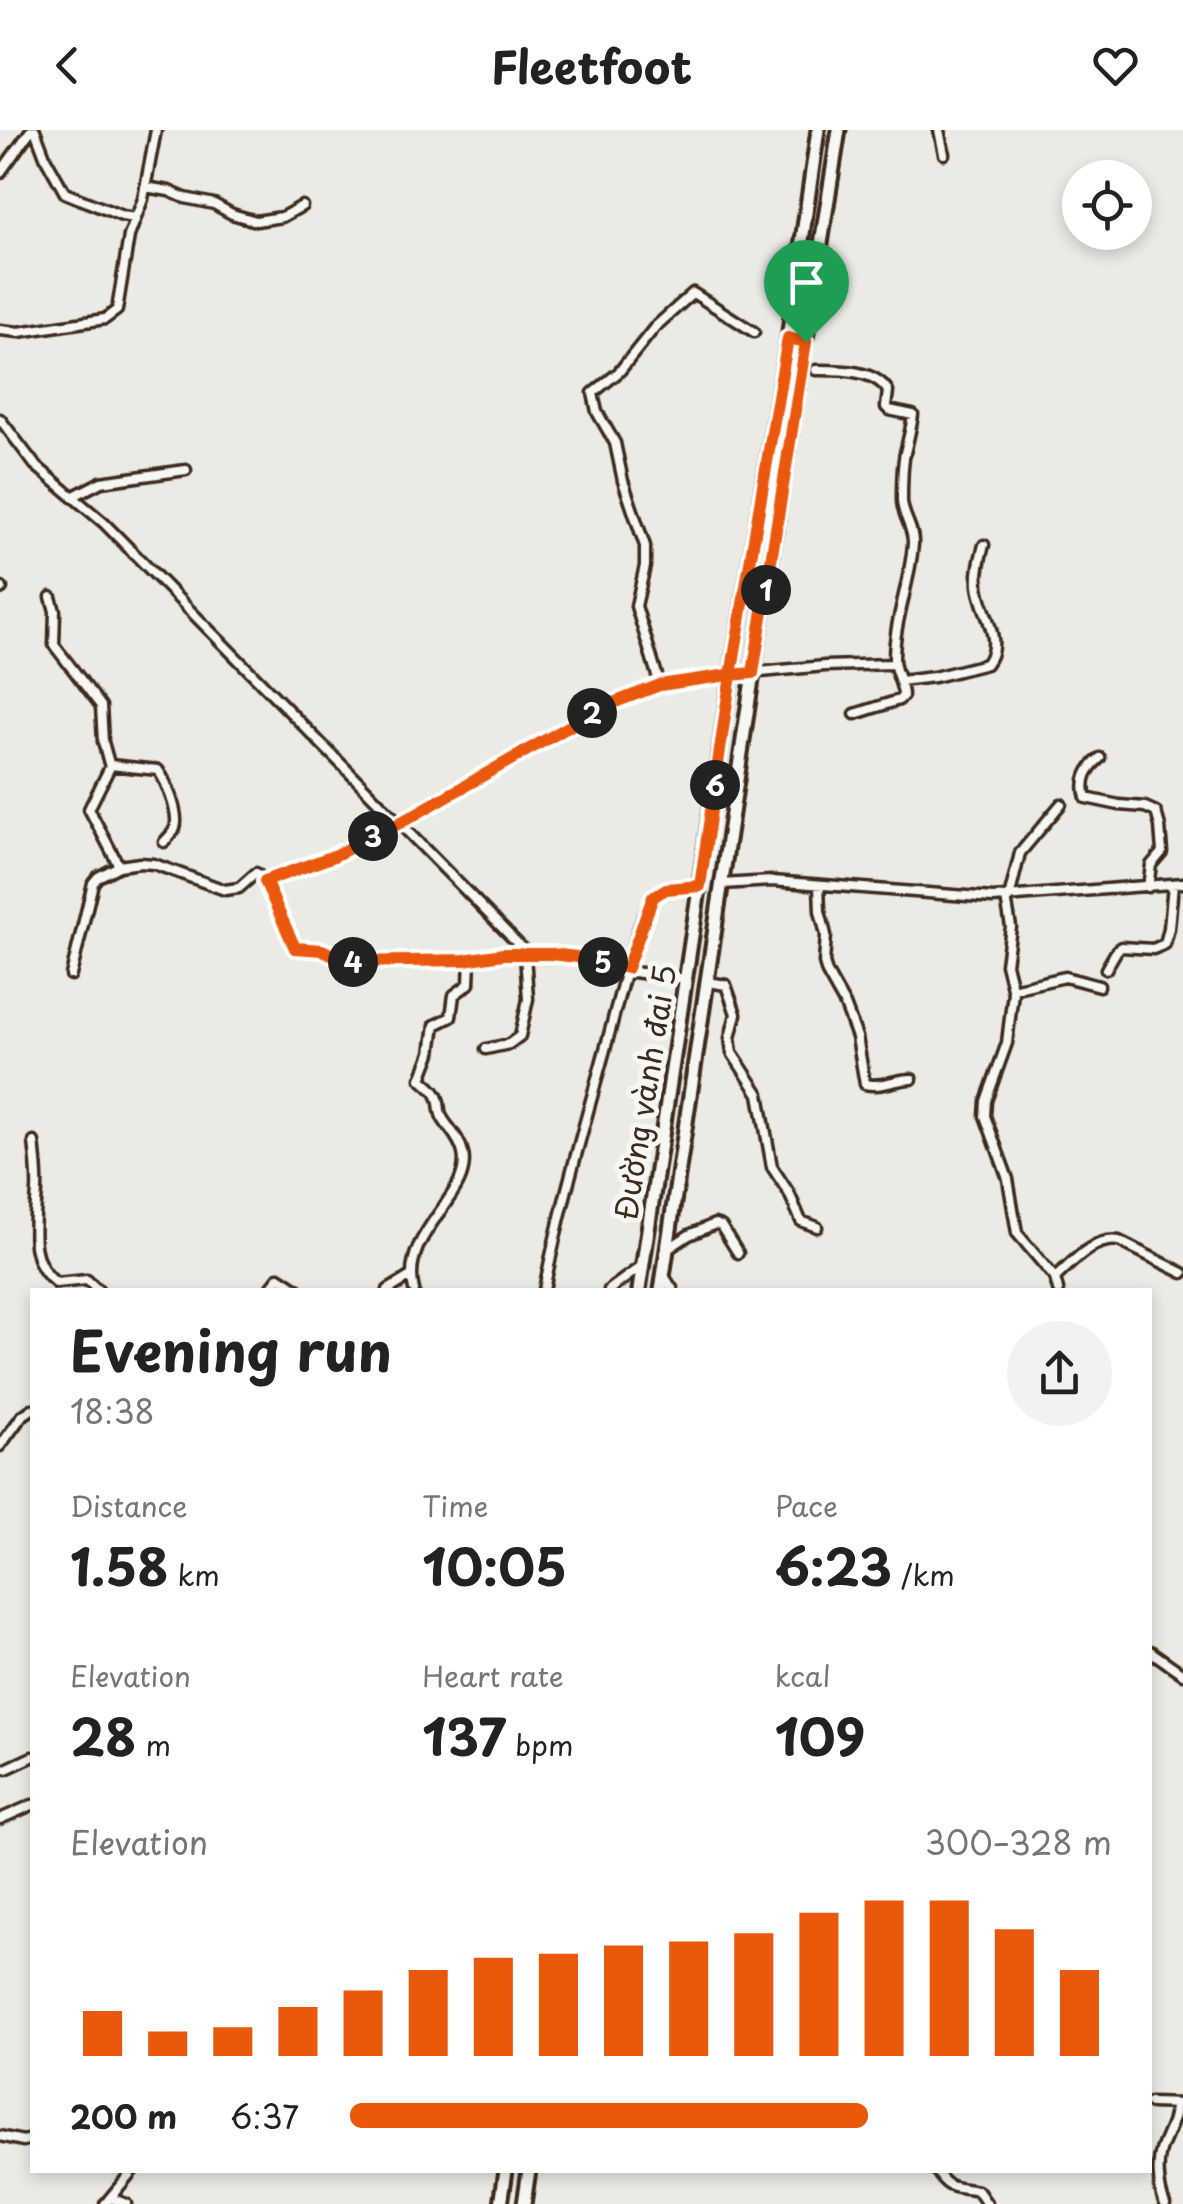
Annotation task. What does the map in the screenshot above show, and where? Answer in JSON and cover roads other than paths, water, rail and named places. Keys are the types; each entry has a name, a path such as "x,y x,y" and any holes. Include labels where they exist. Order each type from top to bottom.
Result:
{"main road":[{"name":"Đường vành đai 5","path":"640,1288 731,675 788,338 818,130"},
{"name":"Đường vành đai 5","path":"664,1276 753,673 839,130"},
{"path":"788,338 806,342"},
{"path":"662,1288 664,1276"},
{"path":"500,2204 505,2173"},
{"path":"524,2204 529,2173"}],"street":[{"path":"0,173 33,130 65,193 135,218"},
{"path":"0,330 28,330 112,316 119,305 129,236 145,187 156,130"},
{"path":"938,130 944,154"},
{"path":"145,187 214,204 256,221 282,217 302,206"},
{"path":"660,685 636,606 646,556 643,538 623,481 615,443 597,412 592,393 619,372 655,327 693,293 754,332"},
{"path":"816,370 847,370 879,380 888,391 889,410 913,415 904,457 902,503 912,526 913,543 909,578 895,630 893,664 903,692 898,700 855,714"},
{"path":"0,419 35,465 104,523 527,954 528,999 520,1036 510,1044 486,1049"},
{"path":"72,497 100,482 186,470"},
{"path":"900,681 934,678 989,661 994,640 978,586 984,545"},
{"path":"51,597 55,611 54,646 101,706 110,772 89,809 120,866"},
{"path":"265,881 334,856 400,823 596,711 660,685 825,666 893,664"},
{"path":"1100,758 1084,778 1086,798 1145,807 1158,817 1162,852 1151,865 1148,887"},
{"path":"110,765 158,770 166,780 176,822 164,842"},
{"path":"1058,1288 1055,1278 1017,1234 1005,1170 985,1116 986,1102 1007,1043 1012,989 1006,964 1008,898 1020,853 1061,804"},
{"path":"70,975 93,883 120,866 148,863 225,890 239,888 256,874 265,881 295,948 322,950 345,961 527,954 577,957 686,979"},
{"path":"722,884 772,881 1008,898 1178,884 1165,944 1160,948 1121,947 1106,969"},
{"path":"819,885 826,935 824,963 856,1037 865,1084 881,1085 912,1078"},
{"path":"544,1288 556,1228 627,969 653,897 666,889 700,886"},
{"path":"1170,928 1183,934"},
{"path":"414,1288 417,1248 463,1170 463,1150 440,1116 437,1095 421,1079 433,1048 436,1025 451,1018 454,995 468,984 470,959"},
{"path":"1012,989 1064,977 1099,986"},
{"path":"708,982 726,986 734,1006 732,1054 759,1094 772,1167 802,1220 817,1227"},
{"path":"34,1142 37,1188 32,1234 42,1268 56,1283 87,1280 96,1288"},
{"path":"668,1249 715,1224 721,1226 738,1253"},
{"path":"1055,1278 1079,1256 1101,1241 1110,1240 1183,1273"},
{"path":"611,1288 643,1265"},
{"path":"391,1288 412,1276"},
{"path":"664,1276 671,1288"},
{"path":"271,1288 279,1277 296,1288"},
{"path":"0,1446 30,1410"},
{"path":"1152,1651 1183,1674"},
{"path":"6,1768 30,1758"},
{"path":"0,1819 30,1806"},
{"path":"1152,2103 1179,2104 1160,2154 1161,2194 1166,2204"},
{"path":"0,2136 30,2139"},
{"path":"126,2204 108,2201 131,2173"},
{"path":"938,2173 946,2184 978,2192 987,2204"}]}
